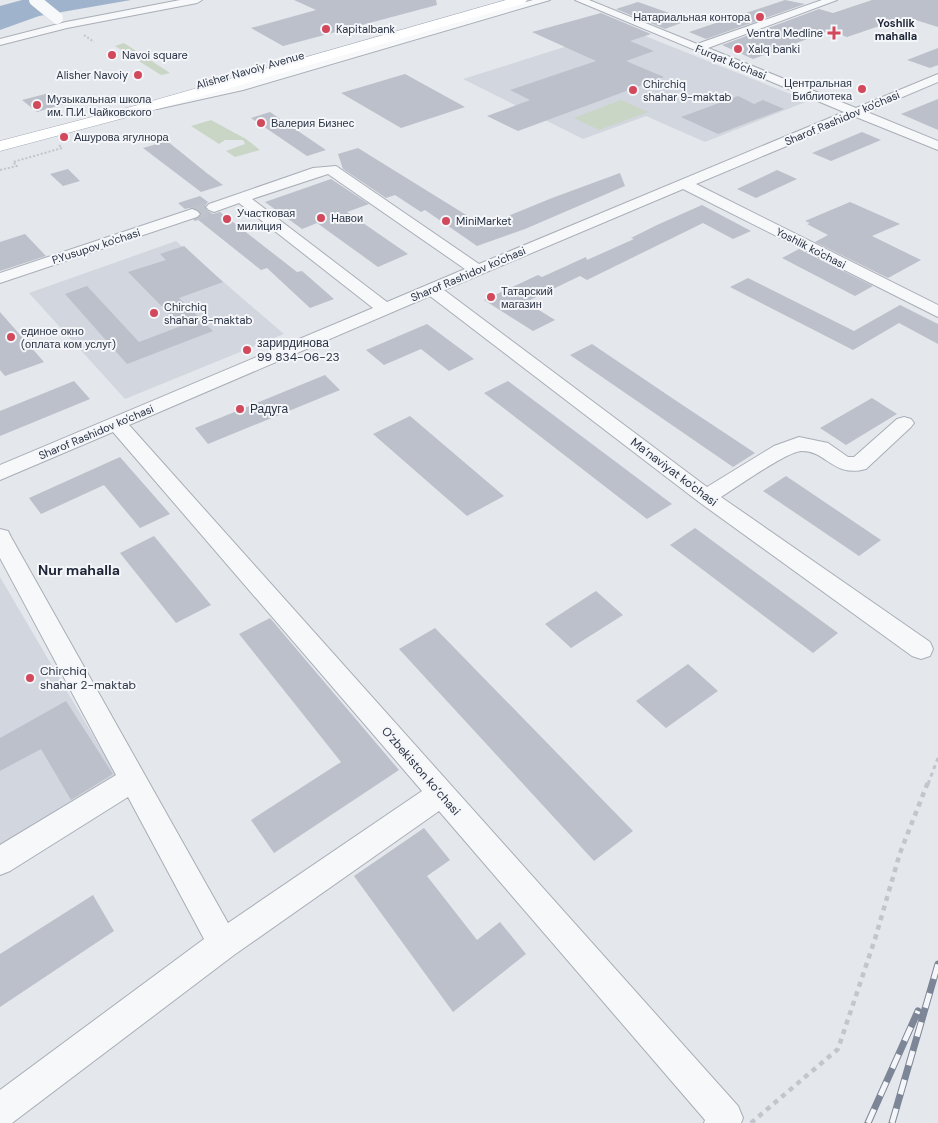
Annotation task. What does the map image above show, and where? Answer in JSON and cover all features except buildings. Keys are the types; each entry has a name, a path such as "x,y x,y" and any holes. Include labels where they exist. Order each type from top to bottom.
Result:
{"main road":[{"name":"Alisher Navoiy Avenue","path":"0,138 501,0"},
{"name":"Alisher Navoiy Avenue","path":"0,146 144,108 520,0"}],"street":[{"path":"35,0 62,22"},
{"path":"0,42 62,22 197,0"},
{"name":"Alisher Navoiy Avenue","path":"144,108 189,100 239,87 545,0"},
{"name":"Furqat ko'chasi","path":"580,0 938,146"},
{"path":"696,48 814,2 832,0"},
{"name":"Sharof Rashidov ko'chasi","path":"0,473 432,288 938,78"},
{"path":"214,207 318,171 331,170 477,270"},
{"name":"Yoshlik ko'chasi","path":"684,184 938,312"},
{"path":"241,198 386,309"},
{"name":"P.Yusupov ko'chasi","path":"0,278 192,214"},
{"name":"Ma’naviyat ko'chasi","path":"432,288 706,497 921,648"},
{"name":"O‘zbekiston ko‘chasi","path":"116,423 441,794 733,1121"},
{"path":"706,497 781,451 799,444 821,448 843,463 858,464 904,423"},
{"path":"0,537 223,944"},
{"path":"0,861 132,779"},
{"path":"0,1111 223,944 441,794"}],"path":[{"path":"733,1121 838,1049 875,939 900,853 938,758"}],"shaded area":[{"name":"Chirchiq shahar 9-maktab","path":"625,28 808,101 705,142 646,116 583,139 463,79"},
{"name":"Chirchiq shahar 8-maktab","path":"176,241 284,334 125,399 29,293"},
{"name":"Chirchiq shahar 2-maktab","path":"0,577 119,780 0,852"}],"green space":[{"path":"124,43 170,73 161,75 115,46"},
{"path":"621,100 648,112 599,130 574,118"},
{"path":"211,120 246,139 260,150 235,157 226,151 245,144 243,140 225,140 219,144 191,126"}],"water":[{"path":"22,0 131,0 39,16 0,30 0,6"}],"tunnel":[{"path":"192,214 214,207"}],"railway":[{"path":"892,1123 938,964"},
{"path":"868,1123 918,1011"}],"place":[{"name":"Натариальная контора","path":"760,17"},
{"name":"Kapitalbank","path":"326,29"},
{"name":"Ventra Medline","path":"834,33"},
{"name":"Xalq banki","path":"738,49"},
{"name":"Navoi square","path":"112,55"},
{"name":"Alisher Navoiy","path":"138,75"},
{"name":"Центральная Библиотека","path":"862,89"},
{"name":"Chirchiq shahar 9-maktab","path":"633,90"},
{"name":"Музыкальная школа им. П.И. Чайковского","path":"37,105"},
{"name":"Валерия Бизнес","path":"261,123"},
{"name":"Ашурова ягулнора","path":"64,137"},
{"name":"Навои","path":"321,218"},
{"name":"Участковая милиция","path":"227,219"},
{"name":"MiniMarket","path":"446,221"},
{"name":"Татарский магазин","path":"491,297"},
{"name":"Chirchiq shahar 8-maktab","path":"154,313"},
{"name":"единое окно (оплата ком услуг)","path":"11,337"},
{"name":"зарирдинова 99 834-06-23","path":"247,350"},
{"name":"Радуга","path":"240,409"},
{"name":"Chirchiq shahar 2-maktab","path":"30,678"}],"district":[{"name":"Yoshlik mahalla","path":"896,29"},
{"name":"Nur mahalla","path":"79,570"}]}
